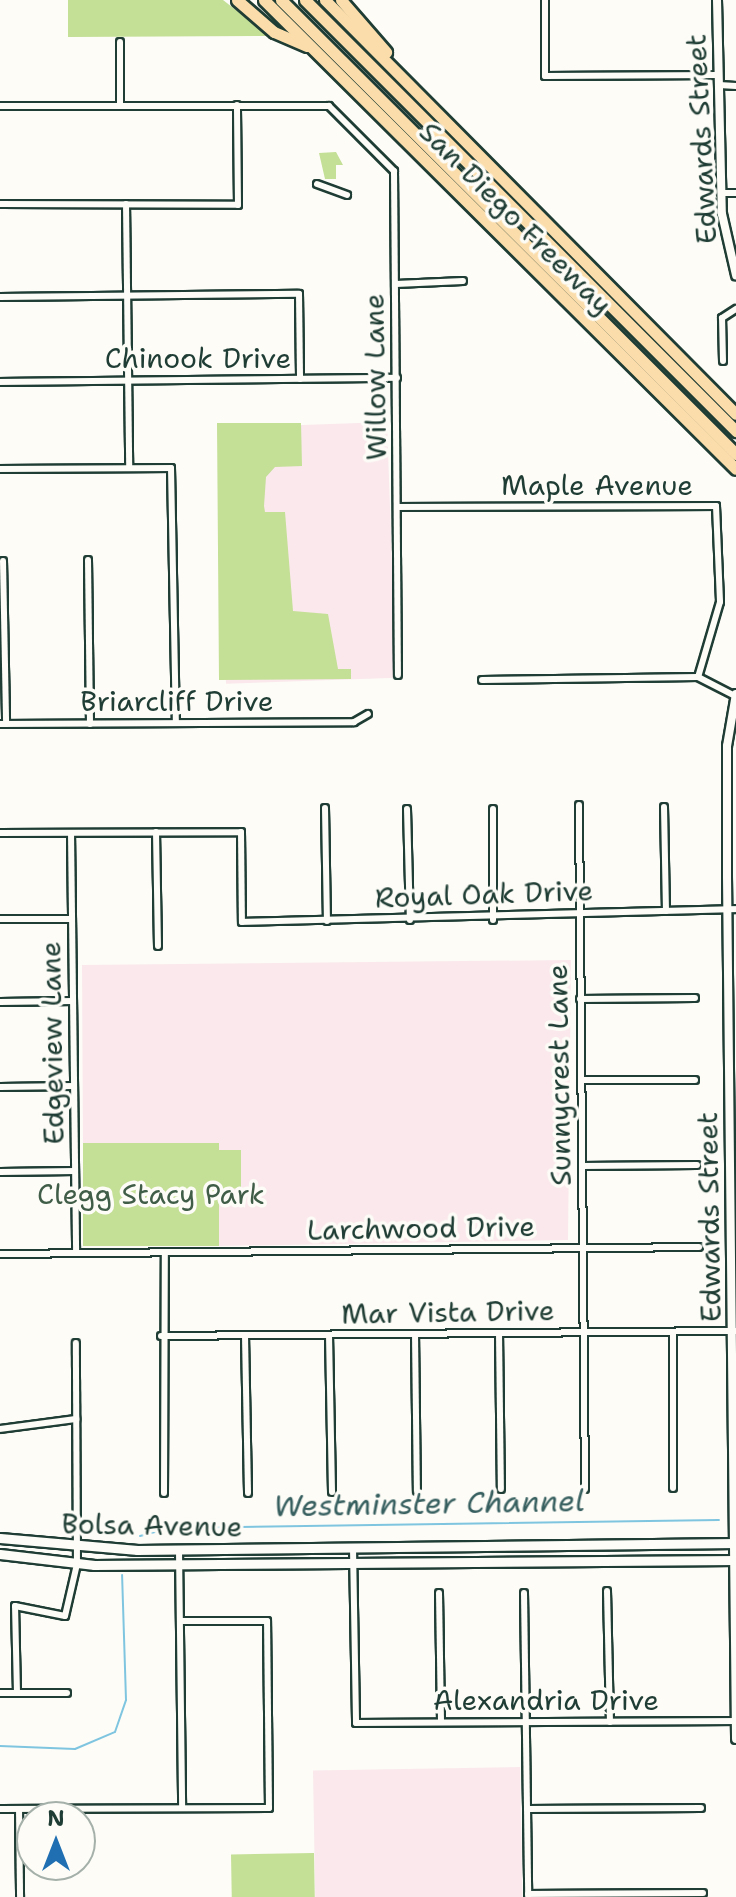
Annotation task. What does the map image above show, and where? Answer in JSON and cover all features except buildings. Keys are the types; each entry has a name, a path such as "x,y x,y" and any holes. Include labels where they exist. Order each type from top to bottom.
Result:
{"highway":[{"path":"237,0 274,32 315,49"},
{"name":"San Diego Freeway","path":"264,0 736,469"},
{"path":"281,0 736,454"},
{"path":"305,0 736,431"},
{"name":"San Diego Freeway","path":"325,0 736,414"},
{"path":"341,0 452,128"}],"main road":[{"name":"Bolsa Avenue","path":"0,1538 78,1548 179,1550 735,1543"},
{"name":"Bolsa Avenue","path":"0,1554 77,1564 735,1560"}],"street":[{"path":"545,0 545,76 719,80 736,86"},
{"name":"Edwards Street","path":"717,0 721,193 736,275"},
{"path":"120,42 120,105"},
{"path":"0,106 237,105 238,205 0,204"},
{"name":"Willow Lane","path":"237,105 329,106 394,171 398,675"},
{"path":"317,184 347,195"},
{"path":"721,193 736,193"},
{"path":"126,204 129,468"},
{"path":"396,284 463,281"},
{"path":"0,297 299,294 300,379"},
{"path":"723,361 722,318 736,309"},
{"name":"Chinook Drive","path":"0,382 397,378"},
{"path":"0,469 171,468 176,723"},
{"name":"Maple Avenue","path":"398,507 716,506 720,602 698,677"},
{"path":"88,560 90,724"},
{"path":"3,561 3,724"},
{"path":"482,680 698,677 736,695"},
{"name":"Edwards Street","path":"736,695 727,746 733,912 736,1739"},
{"name":"Briarcliff Drive","path":"3,724 354,722 368,714"},
{"name":"Sunnycrest Lane","path":"579,805 585,1489"},
{"path":"664,807 666,911"},
{"path":"325,808 327,921"},
{"path":"407,809 410,920"},
{"path":"493,809 493,920"},
{"path":"0,833 156,832 158,946"},
{"name":"Royal Oak Drive","path":"156,832 241,832 242,922 493,920 580,912 733,912"},
{"name":"Edgeview Lane","path":"71,833 76,1253"},
{"path":"0,919 72,919"},
{"path":"580,999 695,998"},
{"path":"0,1002 73,1001"},
{"path":"581,1080 695,1080"},
{"path":"0,1087 74,1086"},
{"path":"582,1166 697,1165"},
{"path":"0,1172 75,1171"},
{"name":"Larchwood Drive","path":"0,1254 699,1247"},
{"path":"164,1493 161,1336 165,1252"},
{"name":"Mar Vista Drive","path":"161,1336 734,1331"},
{"path":"673,1332 673,1488"},
{"path":"499,1333 501,1489"},
{"path":"415,1334 417,1491"},
{"path":"329,1335 332,1492"},
{"path":"245,1336 248,1493"},
{"path":"17,1693 15,1606 65,1616 77,1564 76,1343"},
{"path":"0,1429 76,1419"},
{"path":"353,1548 354,1563"},
{"path":"179,1550 182,1808"},
{"name":"Alexandria Drive","path":"354,1563 356,1723 736,1721"},
{"path":"607,1591 610,1722"},
{"path":"439,1593 441,1722"},
{"path":"524,1593 528,1896 703,1893"},
{"path":"96,1809 269,1808 267,1621 181,1621"},
{"path":"0,1693 67,1693"},
{"path":"527,1809 701,1808"}],"shaded area":[{"path":"387,422 396,678 226,684 217,428"},
{"path":"571,960 568,1240 219,1246 219,1143 83,1143 82,965"},
{"path":"520,1767 522,1897 315,1897 313,1771"}],"green space":[{"path":"68,0 223,0 269,36 68,37"},
{"path":"336,152 343,165 336,165 336,179 325,179 319,153"},
{"path":"217,423 301,423 302,466 275,467 266,477 265,512 285,512 293,611 328,614 338,669 351,669 351,679 219,680"},
{"name":"Clegg Stacy Park","path":"83,1143 219,1143 219,1150 241,1150 241,1188 219,1190 219,1246 83,1246"},
{"path":"314,1853 315,1897 232,1897 231,1854"}],"waterway":[{"name":"Westminster Channel","path":"140,1536 170,1528 719,1520"},
{"name":"Westminster Channel","path":"0,1746 75,1749 115,1732 126,1700 122,1575"}]}
